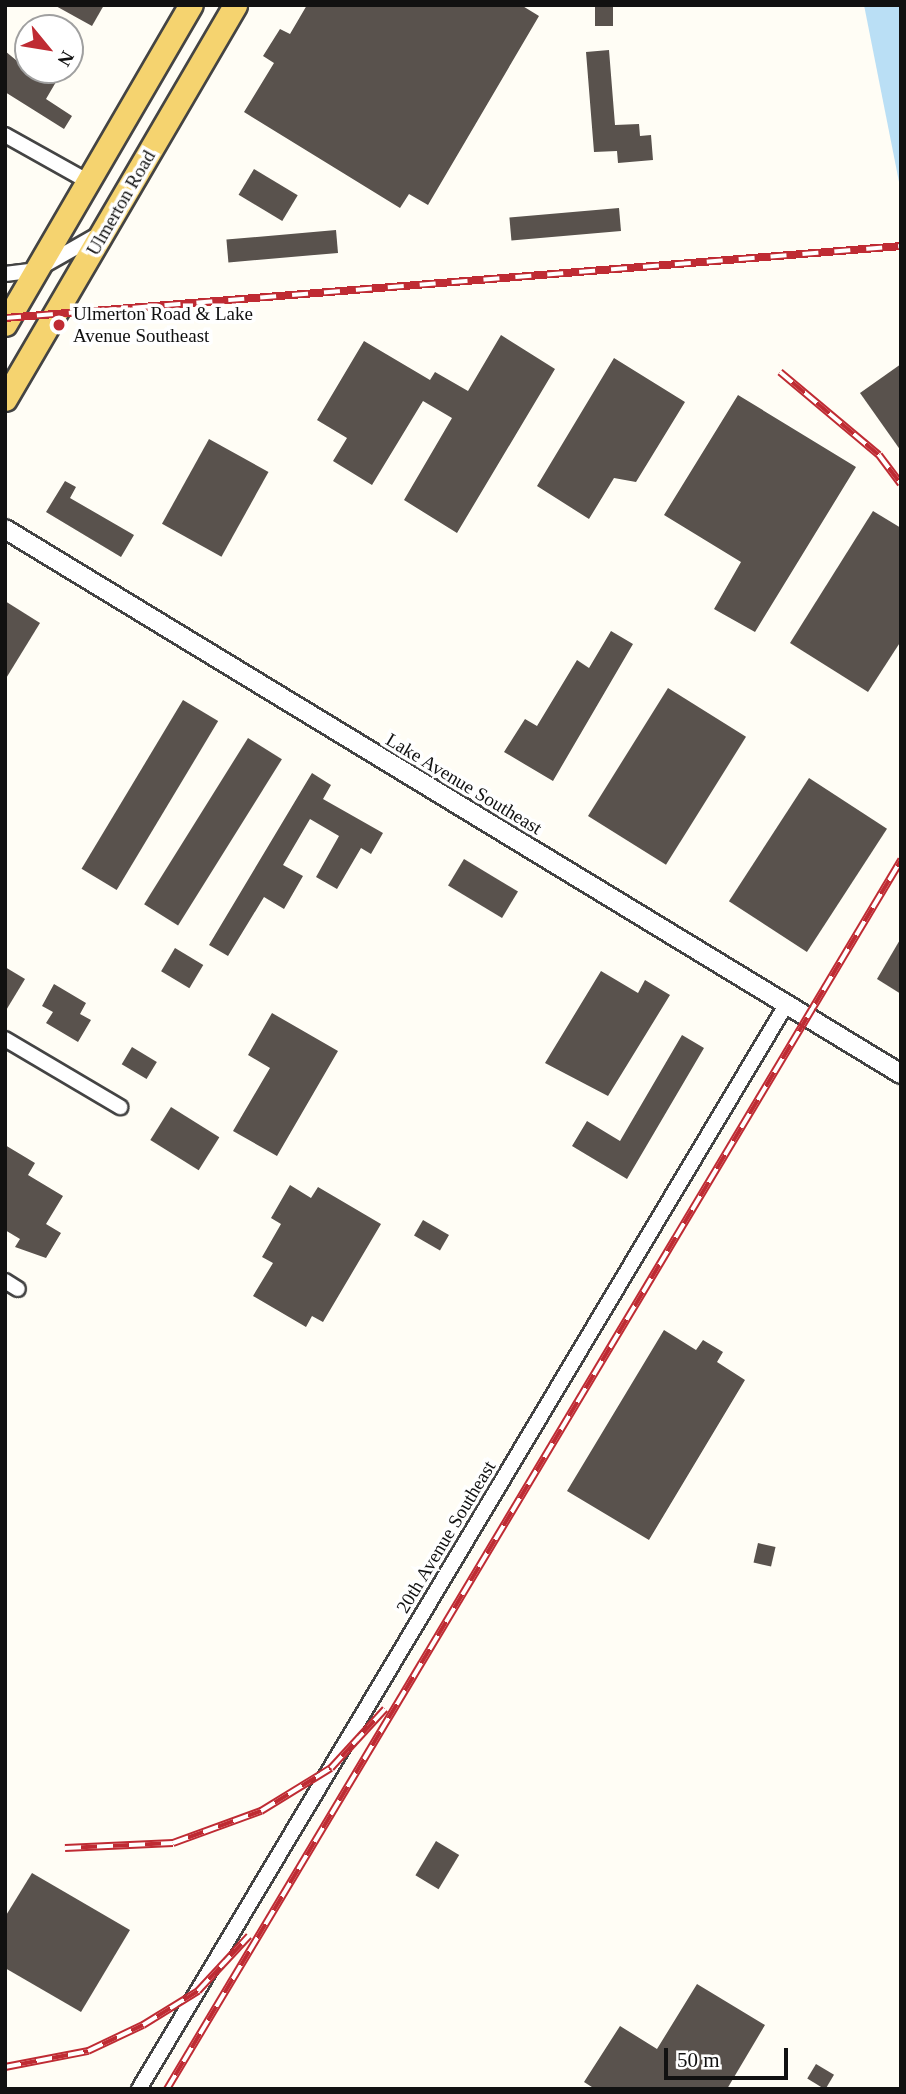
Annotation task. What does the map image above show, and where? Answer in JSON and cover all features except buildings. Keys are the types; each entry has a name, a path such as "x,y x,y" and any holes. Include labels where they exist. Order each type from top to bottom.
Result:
{"main road":[{"name":"Ulmerton Road","path":"5,324 191,5"},
{"name":"Ulmerton Road","path":"5,400 235,5"}],"street":[{"path":"5,135 89,182"},
{"path":"5,274 36,271 107,228"},
{"name":"Lake Avenue Southeast","path":"5,529 901,1074"},
{"name":"20th Avenue Southeast","path":"139,2089 786,1005"},
{"path":"5,1039 120,1107"}],"water":[{"path":"864,5 901,5 901,192"}],"railway":[{"path":"5,318 901,246"},
{"path":"780,372 879,455 901,484"},
{"path":"167,2089 901,860"},
{"path":"65,1848 173,1843 261,1811 331,1768 385,1709"},
{"path":"5,2067 88,2051 143,2025 198,1991 249,1936"}],"place":[{"name":"Ulmerton Road & Lake Avenue Southeast","path":"59,325"}]}
